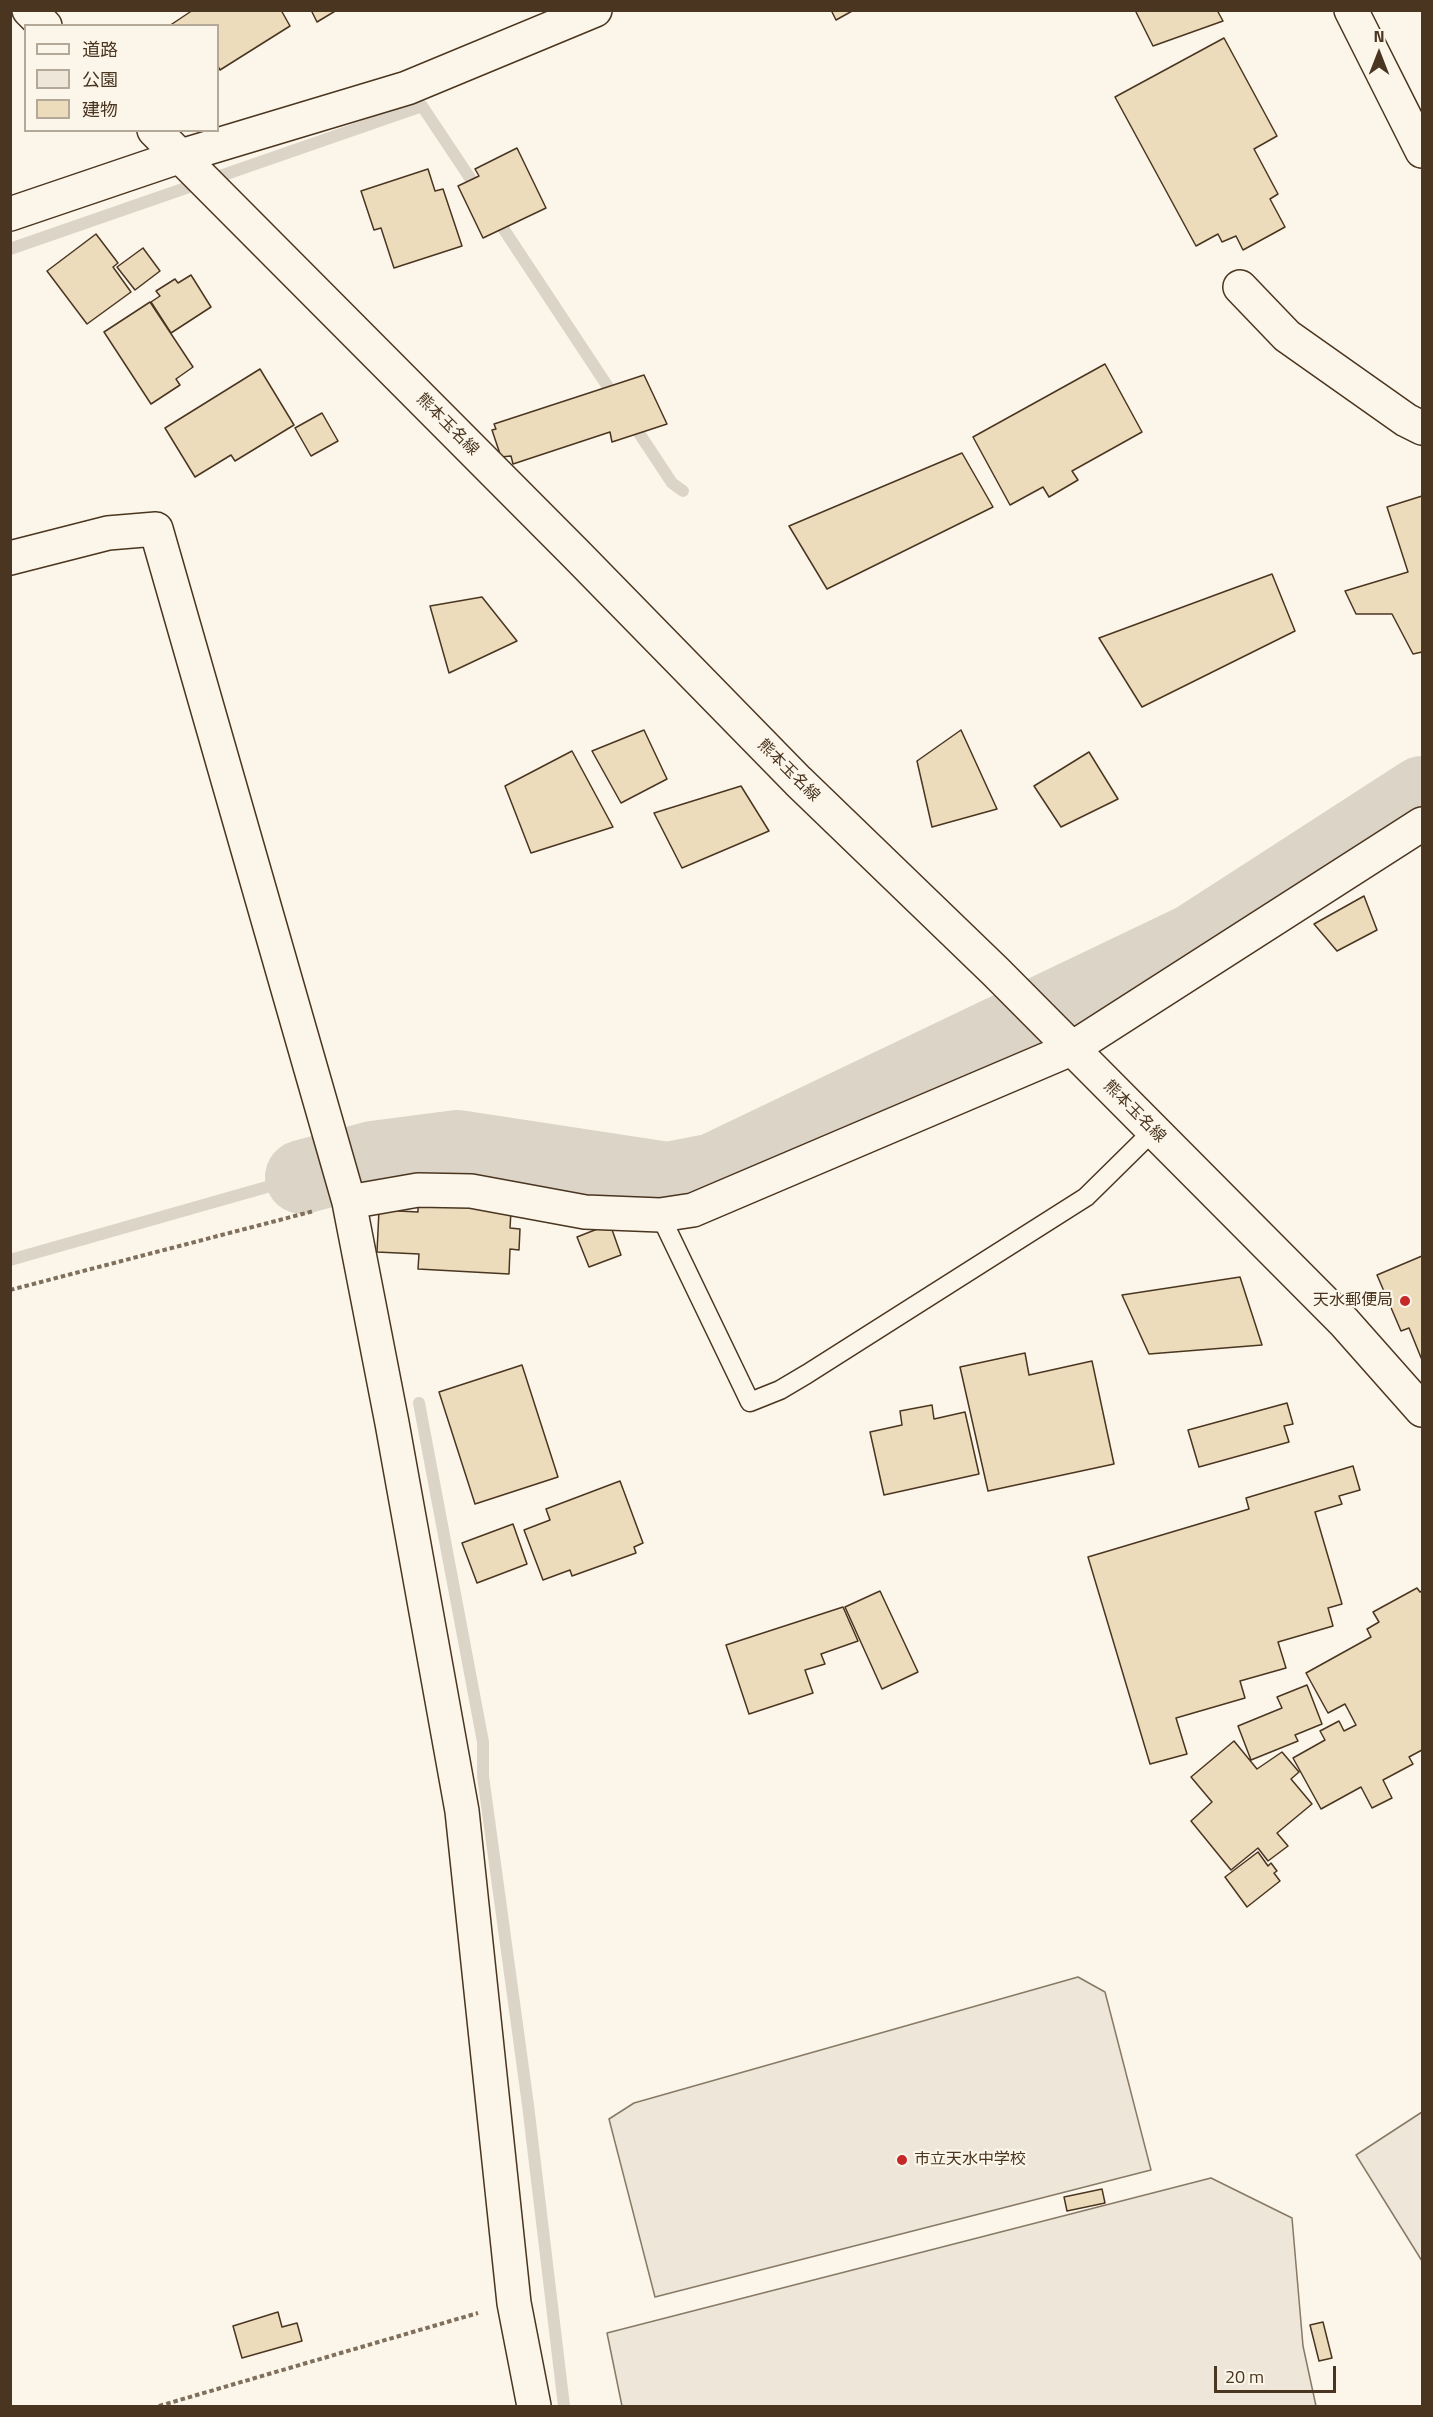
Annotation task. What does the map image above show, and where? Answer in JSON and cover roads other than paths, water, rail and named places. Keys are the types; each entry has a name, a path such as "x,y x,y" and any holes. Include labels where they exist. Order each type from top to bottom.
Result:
{"street":[{"path":"29,10 43,24"},
{"path":"10,214 181,156 407,88 595,10"},
{"path":"1351,10 1422,151"},
{"name":"熊本玉名線","path":"156,132 576,554 798,782 996,972 1344,1322 1422,1410"},
{"path":"1240,287 1287,336 1406,420 1422,428"},
{"path":"10,558 108,533 156,529 346,1193 392,1423 462,1811 514,2303 534,2406"},
{"path":"346,1193 418,1190 471,1191 585,1212 660,1215 693,1210 1071,1049 1422,824"}],"lane":[{"path":"660,1215 750,1402 780,1390 807,1374 1086,1197 1152,1131"}],"waterway":[{"path":"10,249 422,106 480,193"},
{"path":"495,216 616,399"},
{"path":"631,421 672,483 683,491"},
{"path":"302,1177 373,1158 458,1147 668,1179 714,1170 1193,941 1422,793"},
{"path":"10,1260 302,1177"},
{"path":"419,1403 483,1742 483,1776 528,2105 564,2406"}],"place":[{"name":"天水郵便局","path":"1405,1301"},
{"name":"市立天水中学校","path":"902,2160"}]}
